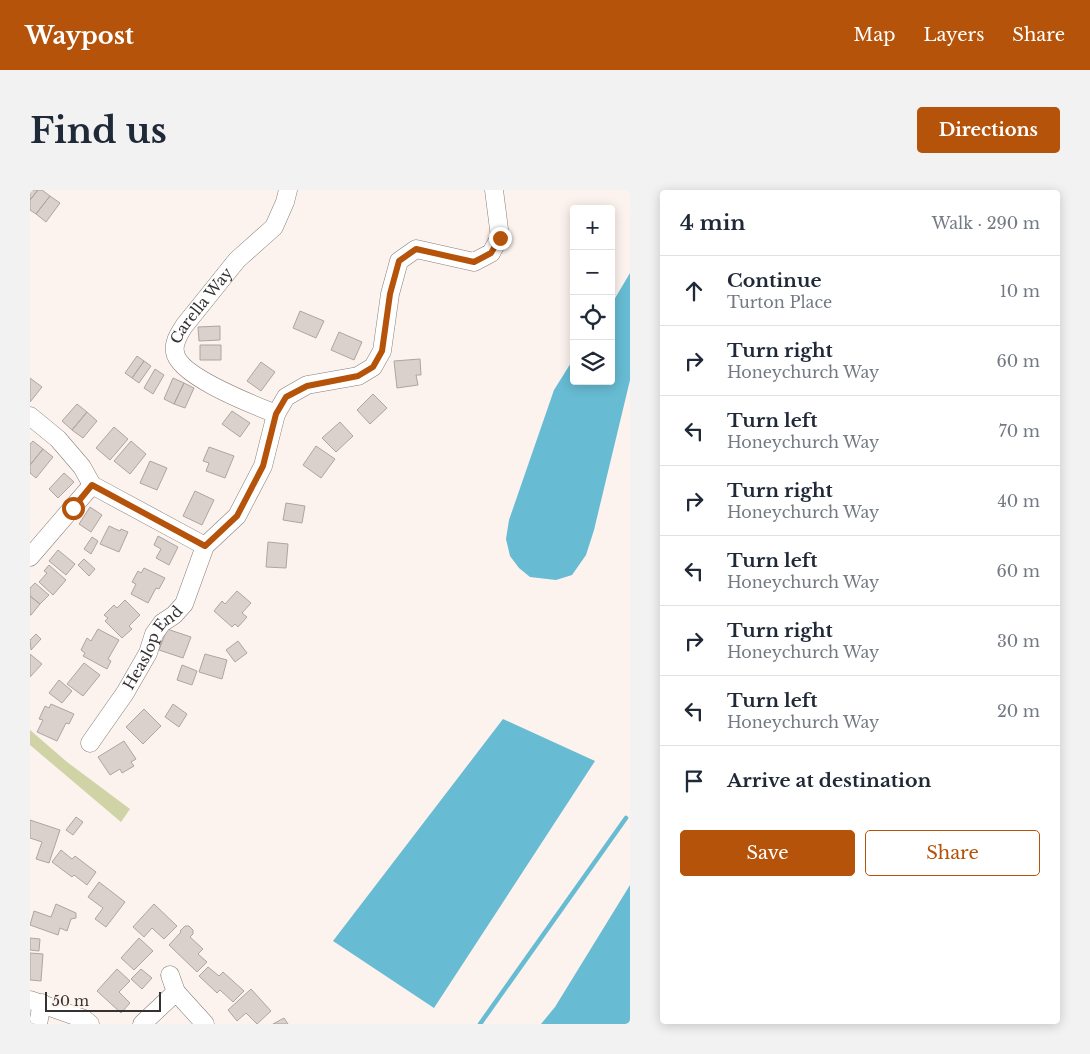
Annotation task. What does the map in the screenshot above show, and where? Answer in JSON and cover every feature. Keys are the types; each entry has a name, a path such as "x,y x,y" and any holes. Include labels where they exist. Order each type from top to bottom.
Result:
{"street":[{"name":"Carella Way","path":"276,414 227,394 195,375 181,365 175,352 177,338 184,326 237,260 274,227 288,190"},
{"path":"30,416 58,439 82,467 92,485 205,546 237,516 263,466 276,414 286,397 307,386 358,376 373,367 382,351 390,294 399,261 416,249 474,262 491,253 500,238 494,190"},
{"path":"30,557 92,485"},
{"name":"Heaslop End","path":"90,743 125,692 148,653 158,629 184,604 205,546"},
{"path":"170,975 176,992 205,1024"},
{"path":"142,1024 176,992"},
{"path":"38,1024 36,1001 84,1019 90,1024"}],"green space":[{"path":"30,730 67,762 130,809 121,822 30,745"}],"water":[{"path":"630,273 630,380 594,530 586,555 572,575 556,580 530,577 519,568 510,556 506,539 509,520 554,390 570,364 570,385 615,385 615,298"},
{"path":"503,719 595,761 434,1008 333,941"},
{"path":"630,885 630,1024 541,1024 555,1007"}],"building":[{"path":"30,190 38,190 30,200"},
{"path":"38,190 42,190 50,196 36,214 30,210 30,200"},
{"path":"50,196 60,203 46,222 36,214"},
{"path":"300,311 324,321 316,338 293,328"},
{"path":"220,326 220,340 199,341 198,327"},
{"path":"339,332 362,342 354,360 331,350"},
{"path":"200,345 221,345 221,360 200,360"},
{"path":"137,356 144,361 132,378 125,373"},
{"path":"420,359 421,375 416,375 418,385 397,388 394,361"},
{"path":"144,361 151,366 139,383 132,378"},
{"path":"261,362 275,372 261,391 247,381"},
{"path":"155,369 164,375 153,394 144,388"},
{"path":"30,378 42,387 30,402"},
{"path":"173,378 184,383 174,404 164,399"},
{"path":"184,383 194,388 185,408 174,404"},
{"path":"373,394 387,408 370,424 357,410"},
{"path":"77,404 87,412 72,430 62,421"},
{"path":"232,411 250,423 240,437 222,424"},
{"path":"87,412 97,421 83,438 72,430"},
{"path":"340,422 353,436 336,452 322,438"},
{"path":"114,427 128,439 110,460 96,448"},
{"path":"33,441 43,449 30,465 30,444"},
{"path":"131,441 146,454 130,474 114,461"},
{"path":"316,446 335,459 321,478 303,465"},
{"path":"209,447 234,456 225,478 206,471 209,463 203,461"},
{"path":"43,449 53,457 36,478 30,473 30,465"},
{"path":"150,461 167,468 157,490 140,483"},
{"path":"64,473 74,482 58,498 49,489"},
{"path":"195,491 214,500 202,525 183,516"},
{"path":"286,503 305,506 302,523 283,520"},
{"path":"90,507 102,515 91,532 79,524"},
{"path":"109,526 128,532 119,552 100,544"},
{"path":"158,536 178,547 169,565 156,558 161,549 154,545"},
{"path":"92,537 98,541 91,554 84,549"},
{"path":"268,542 288,544 286,568 266,567"},
{"path":"58,550 75,564 66,575 49,561"},
{"path":"84,559 95,569 89,576 78,565"},
{"path":"49,565 66,580 53,595 39,582 47,573 44,571"},
{"path":"144,568 165,578 159,589 156,588 148,603 131,594 136,584 132,582 138,571 141,573"},
{"path":"35,583 49,595 40,604 30,596 30,588"},
{"path":"237,591 251,603 242,613 247,617 238,627 235,624 232,627 214,611 222,601 225,604"},
{"path":"30,596 40,604 31,615 30,615"},
{"path":"125,600 140,615 129,626 132,629 122,638 105,621 108,618 104,615 114,605 117,608"},
{"path":"98,629 119,640 108,659 111,661 107,669 83,656 85,653 81,650 87,638 91,641"},
{"path":"167,629 191,637 183,658 159,650"},
{"path":"36,634 41,639 31,650 30,640"},
{"path":"238,641 247,653 235,662 226,650"},
{"path":"30,654 42,664 30,677"},
{"path":"205,654 227,660 222,679 199,672"},
{"path":"84,663 100,675 83,696 67,684"},
{"path":"182,665 197,671 192,685 177,680"},
{"path":"59,680 72,691 62,703 49,693"},
{"path":"51,704 74,714 69,724 66,723 57,741 37,732 43,720 39,719 45,706 49,708"},
{"path":"173,704 187,714 179,727 165,717"},
{"path":"144,709 161,726 143,744 126,727"},
{"path":"124,741 136,759 131,762 134,766 122,773 120,769 110,775 98,757"},
{"path":"76,817 83,822 73,835 66,830"},
{"path":"30,820 60,830 49,863 36,859 42,842 30,838"},
{"path":"61,850 72,859 75,856 96,872 87,885 74,875 72,877 52,862"},
{"path":"99,882 125,902 106,927 95,919 103,908 88,897"},
{"path":"56,904 76,913 76,918 71,919 67,931 60,928 58,935 30,925 34,911 51,917"},
{"path":"154,904 177,926 164,939 152,928 144,937 133,927"},
{"path":"185,926 189,926 193,930 193,934 190,937 203,949 198,954 207,962 197,972 169,945"},
{"path":"30,938 40,939 39,951 30,950"},
{"path":"139,938 153,951 134,970 121,958"},
{"path":"30,953 43,954 41,981 30,980"},
{"path":"208,967 219,976 223,972 244,991 233,1002 220,990 217,993 199,976"},
{"path":"117,969 130,981 119,992 130,1003 121,1013 97,991"},
{"path":"141,969 152,978 142,989 131,979"},
{"path":"251,989 271,1011 257,1024 246,1013 237,1021 228,1010"},
{"path":"284,1018 288,1024 273,1024"}],"waterway":[{"path":"480,1024 626,818"}],"route":[{"path":"73,508 92,485 167,525 190,540 205,546 237,516 263,466 276,414 286,397 307,386 358,376 373,367 382,351 390,294 399,261 416,249 474,262 491,253 500,238"}]}
